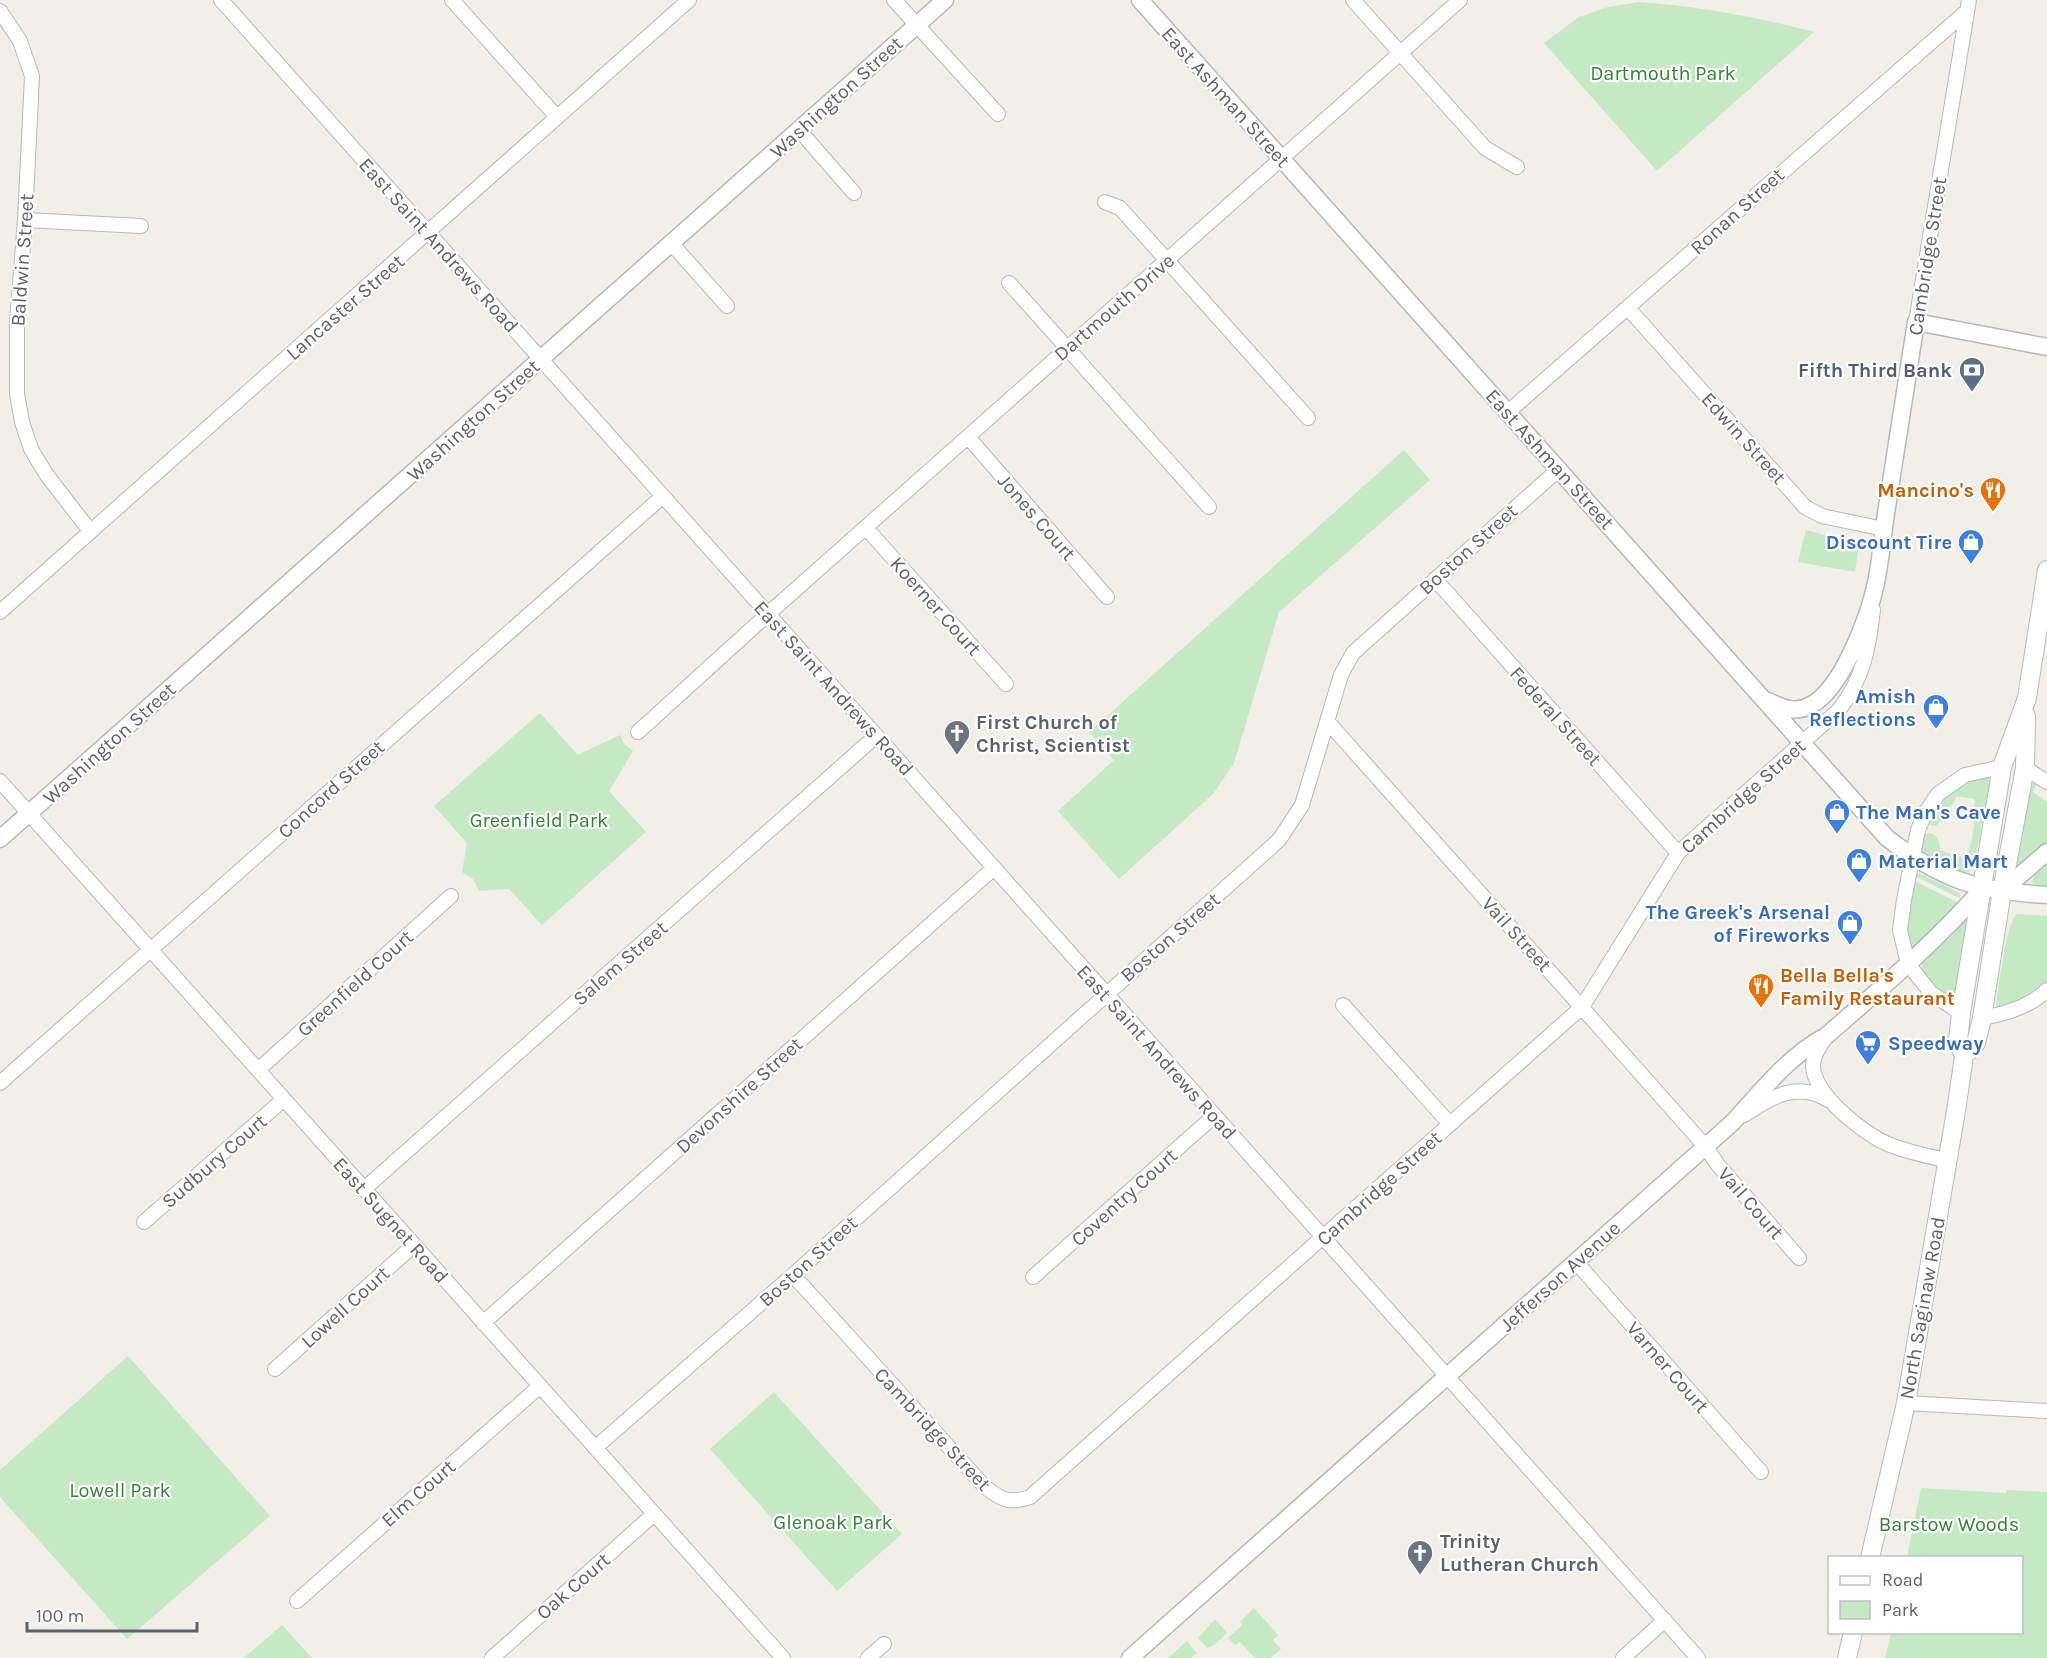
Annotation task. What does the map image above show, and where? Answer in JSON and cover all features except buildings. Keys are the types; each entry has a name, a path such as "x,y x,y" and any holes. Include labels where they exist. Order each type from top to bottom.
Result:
{"main road":[{"path":"2026,698 2047,570"},
{"name":"North Saginaw Road","path":"1870,1556 1906,1403 1964,1056 1958,1041 1961,1013 2002,767 2026,698"},
{"name":"North Saginaw Road","path":"1964,1056 1976,1043 1982,1018 2002,891 2025,768 2026,698"},
{"path":"1847,1658 1853,1634"}],"street":[{"name":"East Saint Andrews Road","path":"221,0 1698,1658"},
{"path":"452,0 557,117"},
{"path":"894,0 998,114"},
{"name":"Washington Street","path":"0,840 945,0"},
{"name":"East Ashman Street","path":"1140,0 1887,838 1937,873 1982,889 2047,895"},
{"path":"1353,0 1485,148 1517,167"},
{"name":"Dartmouth Drive","path":"638,732 1460,0"},
{"name":"Lancaster Street","path":"0,612 428,233 681,3"},
{"name":"Ronan Street","path":"1508,412 1968,6"},
{"name":"Cambridge Street","path":"793,1275 985,1488 999,1499 1016,1502 1030,1497 1582,1007 1678,853 1839,710 1857,683 1869,645 1884,529 1916,322 1968,6"},
{"name":"Baldwin Street","path":"0,11 20,41 32,76 16,364 17,394 22,422 31,449 46,474 90,531"},
{"path":"799,130 854,193"},
{"path":"1105,202 1120,208 1308,418"},
{"path":"25,220 141,226"},
{"path":"672,244 727,306"},
{"path":"1009,284 1209,507"},
{"name":"Edwin Street","path":"1628,308 1805,507 1822,516 1884,529"},
{"path":"1916,322 2047,347"},
{"name":"Jones Court","path":"968,438 1107,597"},
{"name":"Boston Street","path":"595,1448 793,1275 1279,840 1302,805 1341,675 1353,653 1559,469"},
{"name":"Concord Street","path":"0,1083 663,496"},
{"name":"Koerner Court","path":"866,528 1006,684"},
{"name":"Federal Street","path":"1435,579 1678,853"},
{"name":"Cambridge Street","path":"1764,700 1786,709 1795,710 1805,708 1819,700 1835,681 1851,652 1876,584"},
{"name":"Vail Street","path":"1328,722 1706,1146"},
{"name":"Salem Street","path":"364,1189 876,736"},
{"path":"1961,1013 1931,993 1908,964 1900,930 1904,900 1920,825 1938,794 1965,775 2002,767"},
{"path":"2025,768 2047,782"},
{"name":"East Sugnet Road","path":"0,781 783,1658"},
{"path":"2002,891 2047,852"},
{"name":"Devonshire Street","path":"483,1323 994,868"},
{"name":"Jefferson Avenue","path":"1131,1658 1732,1123 1777,1075 1813,1043 1826,1036 1947,929 1982,889"},
{"name":"Greenfield Court","path":"258,1070 452,896"},
{"path":"1982,1018 2023,1007 2047,990"},
{"path":"1343,1005 1450,1124"},
{"path":"1826,1036 1814,1057 1813,1069 1821,1087 1839,1108 1865,1131 1883,1142 1906,1151 1946,1160"},
{"path":"1732,1123 1770,1100 1796,1090 1815,1093 1839,1108"},
{"name":"Sudbury Court","path":"144,1222 284,1099"},
{"name":"Coventry Court","path":"1033,1277 1214,1116"},
{"name":"Vail Court","path":"1706,1146 1718,1165 1799,1258"},
{"name":"Lowell Court","path":"275,1369 414,1245"},
{"name":"Varner Court","path":"1576,1262 1761,1472"},
{"name":"Elm Court","path":"297,1601 540,1386"},
{"path":"1906,1403 2047,1411"},
{"name":"Oak Court","path":"492,1658 654,1514"},
{"path":"1623,1658 1665,1620"},
{"path":"868,1658 884,1644"}],"green space":[{"name":"Dartmouth Park","path":"1639,2 1727,13 1814,32 1657,171 1544,43 1579,17 1608,7"},
{"path":"1404,450 1430,480 1279,612 1234,763 1213,794 1119,879 1058,811 1114,760 1089,732"},
{"path":"1806,530 1852,542 1858,551 1855,572 1798,562"},
{"name":"Greenfield Park","path":"540,713 578,755 620,735 624,744 633,751 609,791 646,832 542,925 509,889 479,891 473,879 462,872 467,843 434,806"},
{"path":"1989,775 1991,777 1975,860 1968,873 1950,867 1922,851 1923,835 1931,834 1938,839 1940,850 1958,857 1966,855 1974,828 1974,799 1956,796 1953,804 1942,811 1940,821 1936,826 1930,825 1927,821 1953,791 1968,782"},
{"path":"2029,781 2036,784 2033,792 2047,802 2047,846 2015,870"},
{"path":"2047,859 2047,886 2038,886 2032,882 2037,870"},
{"path":"1918,873 1961,895 1959,898 1915,876"},
{"path":"1914,881 1957,902 1950,912 1912,949 1907,935 1907,926"},
{"path":"2017,914 2047,916 2047,983 2030,998 1998,1009 1996,1006 2006,942"},
{"path":"1965,920 1969,920 1957,1002 1937,993 1921,971 1923,962 1952,936"},
{"name":"Lowell Park","path":"128,1356 270,1516 127,1639 0,1497 0,1470"},
{"name":"Glenoak Park","path":"774,1392 902,1534 837,1591 710,1449"},
{"name":"Barstow Woods","path":"1921,1488 2006,1493 2007,1490 2047,1492 2047,1658 1885,1658 1891,1634 2023,1634 2023,1556 1907,1556"},
{"path":"1254,1608 1278,1635 1273,1640 1281,1649 1270,1658 1255,1658 1240,1642 1235,1645 1228,1638 1242,1625 1240,1622"},
{"path":"1215,1619 1227,1633 1207,1648 1198,1638"},
{"path":"282,1625 312,1658 244,1658"},
{"path":"1187,1641 1197,1653 1191,1658 1168,1658"}],"place":[{"name":"Fifth Third Bank","path":"1972,393"},
{"name":"Mancino's","path":"1993,513"},
{"name":"Discount Tire","path":"1971,565"},
{"name":"Amish Reflections","path":"1936,730"},
{"name":"First Church of Christ, Scientist","path":"957,756"},
{"name":"The Man's Cave","path":"1837,835"},
{"name":"Material Mart","path":"1859,884"},
{"name":"The Greek's Arsenal of Fireworks","path":"1850,946"},
{"name":"Bella Bella's Family Restaurant","path":"1761,1009"},
{"name":"Speedway","path":"1868,1066"},
{"name":"Trinity Lutheran Church","path":"1420,1576"}]}
